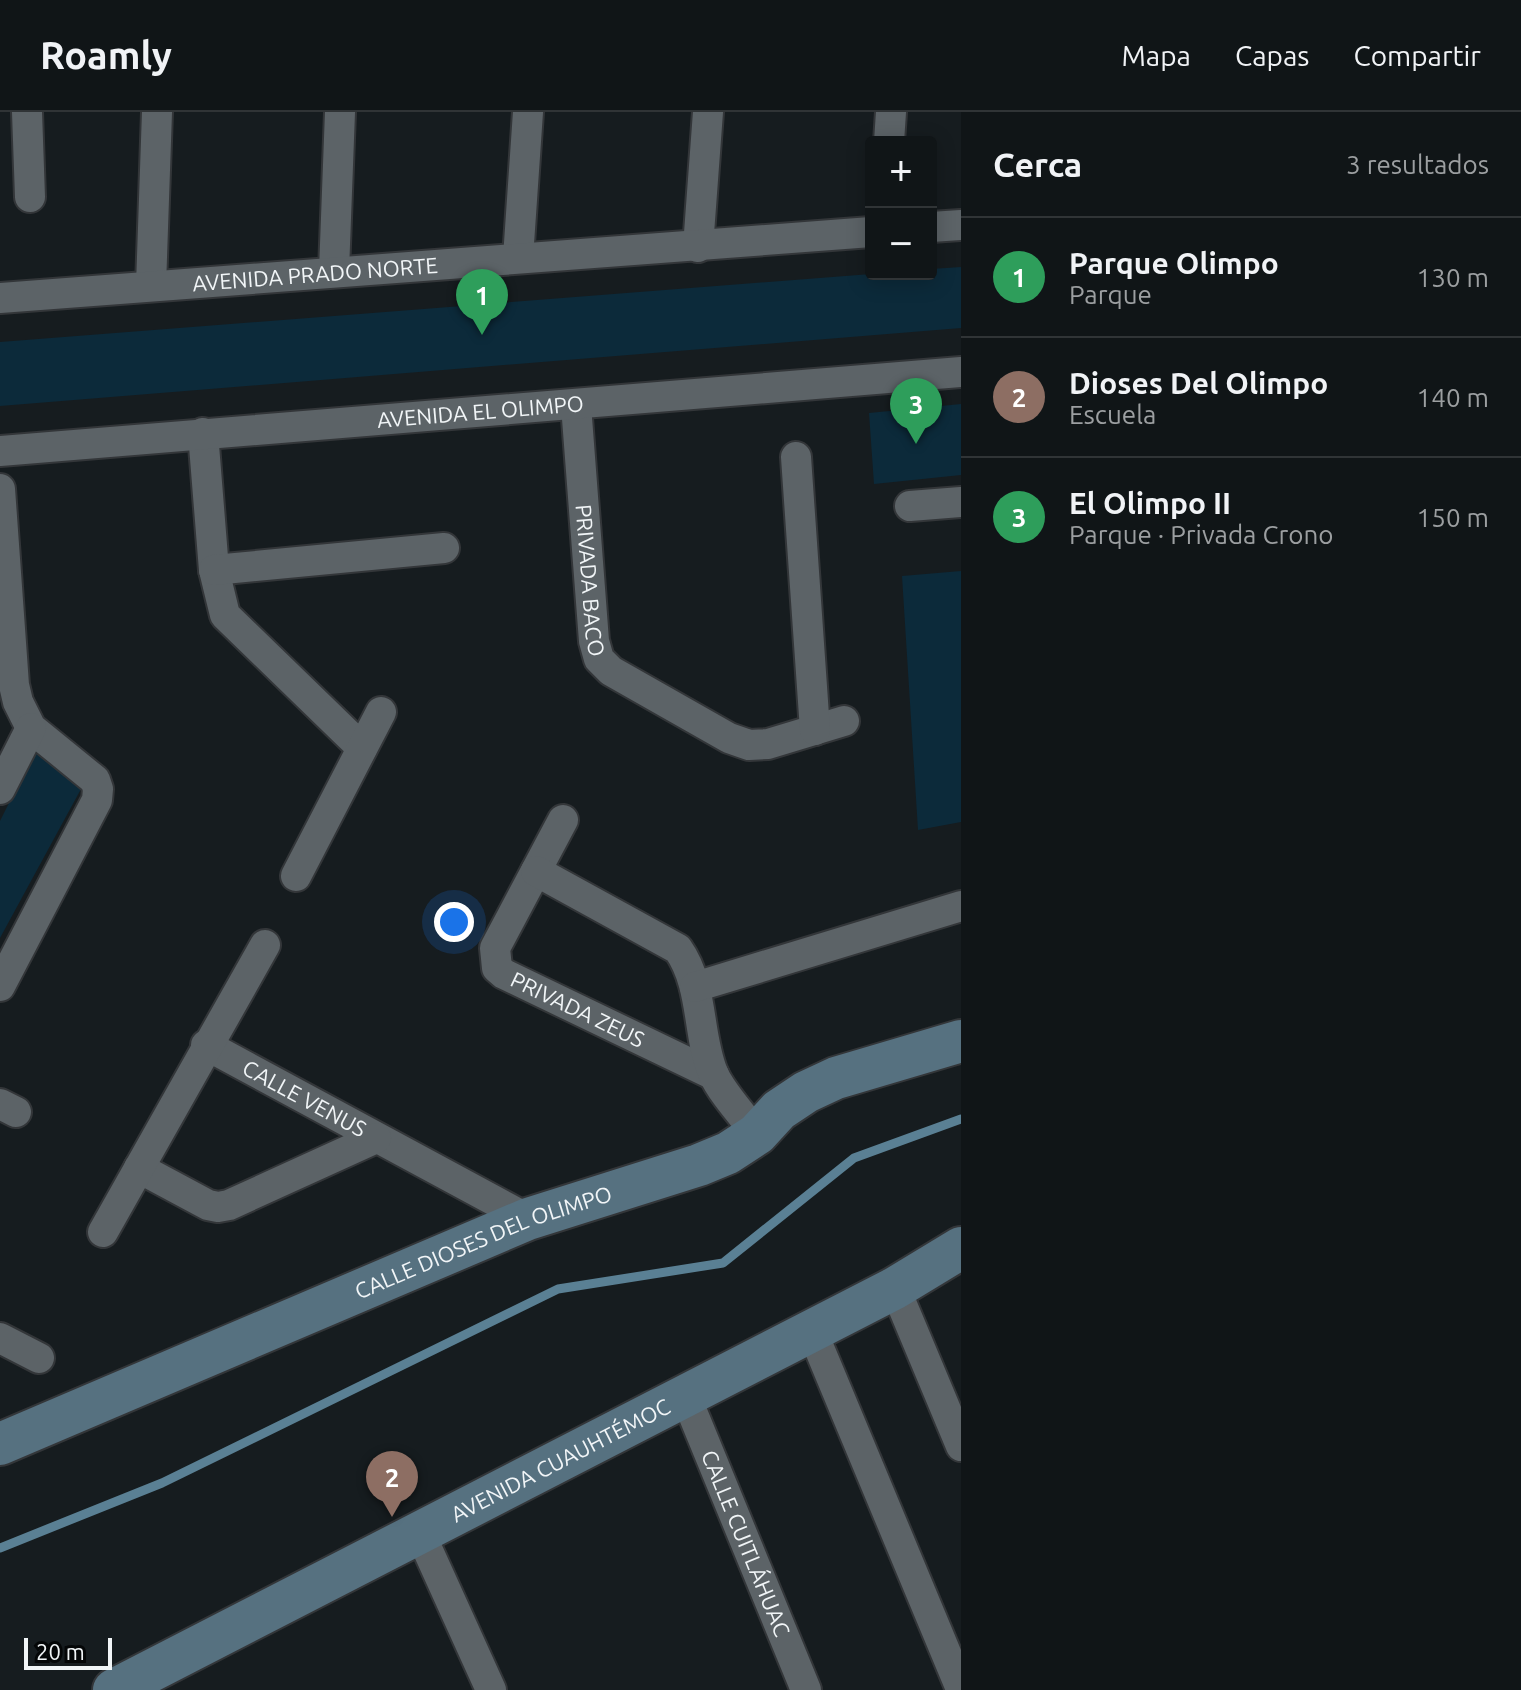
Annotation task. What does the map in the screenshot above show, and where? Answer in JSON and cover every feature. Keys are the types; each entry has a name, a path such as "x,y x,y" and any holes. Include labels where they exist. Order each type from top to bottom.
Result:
{"main road":[{"name":"CALLE DIOSES DEL OLIMPO","path":"0,1444 528,1219 728,1153 757,1134 779,1110 826,1083 961,1041"},
{"name":"AVENIDA CUAUHTÉMOC","path":"114,1690 895,1288 961,1248"}],"street":[{"path":"27,112 30,197"},
{"path":"151,286 157,112"},
{"path":"334,271 340,112"},
{"path":"518,258 528,112"},
{"path":"698,247 708,112"},
{"path":"889,136 891,112"},
{"path":"937,227 961,225"},
{"name":"AVENIDA PRADO NORTE","path":"0,298 865,233"},
{"name":"AVENIDA EL OLIMPO","path":"0,451 961,372"},
{"name":"PRIVADA BACO","path":"576,405 594,641 599,659 611,671 729,738 749,745 768,744 829,726 796,457"},
{"path":"203,433 214,570 225,615 362,748"},
{"path":"0,489 14,685 18,702 31,728 95,780 98,789 97,800 0,986"},
{"path":"910,506 961,502"},
{"path":"214,570 444,548"},
{"path":"296,876 381,712"},
{"path":"0,789 31,728"},
{"name":"PRIVADA ZEUS","path":"563,820 495,948 497,968 714,1075"},
{"name":"PRIVADA ZEUS","path":"536,871 678,949 688,963 695,987 714,1075 757,1134"},
{"path":"695,987 961,906"},
{"path":"103,1232 265,945"},
{"name":"CALLE VENUS","path":"206,1045 528,1219"},
{"path":"139,1168 208,1205 218,1207 376,1138"},
{"path":"895,1288 961,1446"},
{"path":"812,1331 961,1689"},
{"path":"0,1338 39,1358"},
{"name":"CALLE CUITLÁHUAC","path":"686,1397 806,1690"},
{"path":"420,1533 491,1690"}],"shaded area":[{"path":"961,267 961,328 0,406 0,342 865,274 865,280 937,280 937,269"},
{"path":"961,404 961,475 874,484 869,413"},
{"path":"961,571 961,822 918,830 902,576"},
{"path":"36,749 81,789 0,938 0,821"}],"waterway":[{"path":"0,1548 162,1483 558,1289 723,1263 854,1158 961,1119"}],"place":[{"name":"Parque Olimpo","path":"482,335"},
{"name":"El Olimpo II","path":"916,444"},
{"name":"Dioses Del Olimpo","path":"392,1517"}]}
